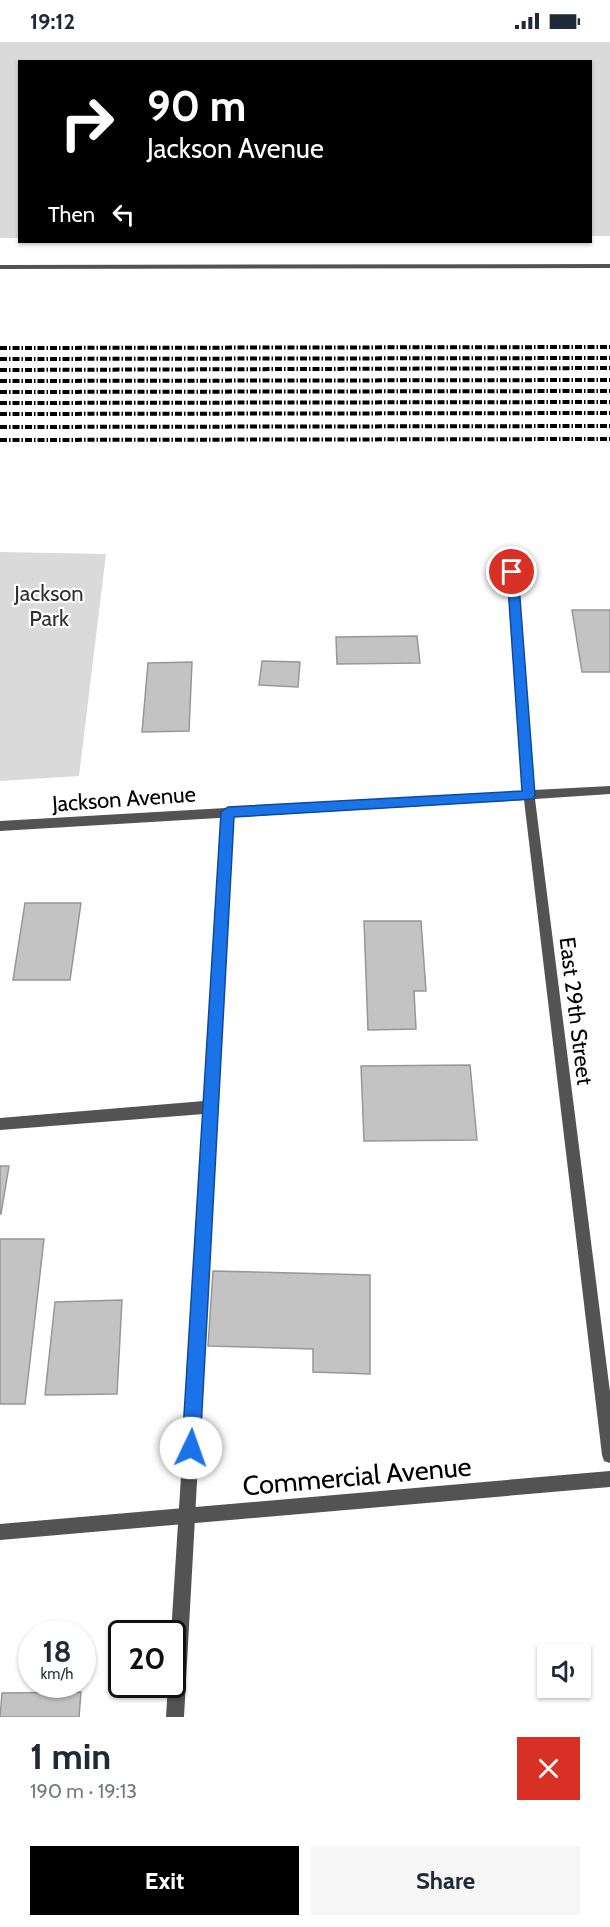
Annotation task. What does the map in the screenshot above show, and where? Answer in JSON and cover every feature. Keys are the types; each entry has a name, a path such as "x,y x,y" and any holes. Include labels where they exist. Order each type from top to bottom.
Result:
{"street":[{"path":"0,267 610,266"},
{"name":"East 29th Street","path":"512,572 529,795 610,1455"},
{"name":"Jackson Avenue","path":"0,826 610,790"},
{"path":"175,1717 228,812"},
{"path":"0,1124 211,1107"},
{"name":"Commercial Avenue","path":"0,1532 610,1479"}],"green space":[{"path":"0,42 610,42 610,236 592,236 592,60 18,60 18,238 0,238"},
{"name":"Jackson Park","path":"0,552 106,554 79,776 0,781"}],"building":[{"path":"572,610 610,610 610,672 582,672"},
{"path":"417,636 420,663 337,664 336,637"},
{"path":"262,661 300,662 298,687 259,685"},
{"path":"192,662 189,731 142,732 148,663"},
{"path":"25,903 81,903 70,980 13,980"},
{"path":"364,921 421,921 426,991 414,991 416,1029 368,1030"},
{"path":"470,1065 477,1140 364,1141 361,1066"},
{"path":"0,1166 9,1166 1,1214 0,1214"},
{"path":"0,1239 44,1239 25,1404 0,1404"},
{"path":"213,1271 370,1275 370,1374 313,1372 313,1349 208,1346"},
{"path":"122,1300 117,1394 45,1395 55,1302"},
{"path":"2,1693 18,1693 18,1698 81,1698 79,1717 0,1717"}],"railway":[{"path":"0,348 610,347"},
{"path":"0,359 610,358"},
{"path":"0,370 610,368"},
{"path":"0,381 610,380"},
{"path":"0,392 610,391"},
{"path":"0,403 610,402"},
{"path":"0,414 610,413"},
{"path":"0,427 610,426"},
{"path":"0,440 610,439"}],"route":[{"path":"191,1448 228,812 529,795 512,572"}]}
